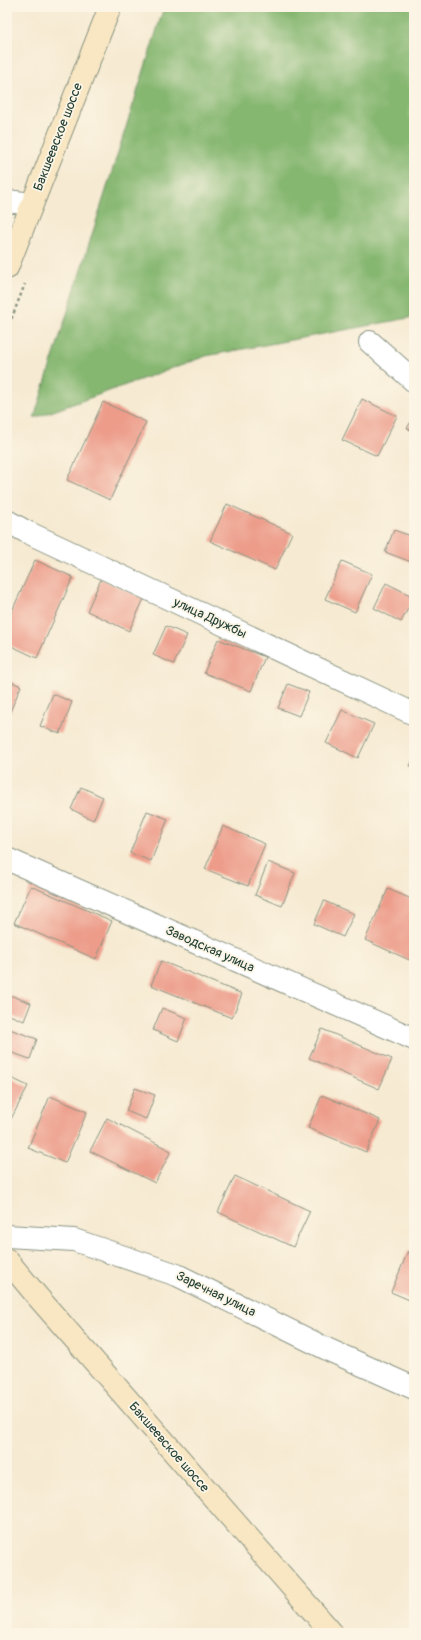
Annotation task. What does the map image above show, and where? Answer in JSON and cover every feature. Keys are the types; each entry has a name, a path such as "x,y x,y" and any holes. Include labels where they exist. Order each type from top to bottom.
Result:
{"street":[{"name":"Бакшеевское шоссе","path":"7,268 110,7"},
{"path":"7,201 32,204"},
{"path":"370,342 414,382"},
{"name":"улица Дружбы","path":"7,521 25,531 414,714"},
{"name":"Заводская улица","path":"7,859 414,1039"},
{"name":"Заречная улица","path":"7,1236 74,1240 178,1275 330,1351 414,1388"},
{"name":"Бакшеевское шоссе","path":"7,1260 332,1633"}],"green space":[{"path":"164,7 414,7 414,317 206,356 34,418"}],"building":[{"path":"362,399 397,416 377,456 342,440"},
{"path":"103,402 146,422 110,500 67,480"},
{"path":"414,417 414,432 407,428"},
{"path":"227,504 292,533 275,570 210,541"},
{"path":"394,530 414,537 414,563 385,552"},
{"path":"35,560 73,577 37,658 7,644 7,622"},
{"path":"342,561 372,574 355,612 325,599"},
{"path":"101,579 144,599 129,631 87,611"},
{"path":"386,583 414,597 401,622 374,608"},
{"path":"166,626 187,635 174,664 153,655"},
{"path":"218,639 265,657 251,691 204,673"},
{"path":"7,680 21,686 7,719"},
{"path":"288,684 309,692 299,716 278,708"},
{"path":"53,694 72,702 60,734 40,726"},
{"path":"342,710 374,724 358,758 326,743"},
{"path":"414,757 414,767 410,766"},
{"path":"81,787 103,797 93,820 71,809"},
{"path":"147,811 168,819 151,861 130,853"},
{"path":"223,826 265,844 248,886 205,869"},
{"path":"268,862 295,873 282,906 255,895"},
{"path":"31,886 112,921 96,959 14,923"},
{"path":"388,889 414,900 414,962 365,940"},
{"path":"324,901 354,914 343,937 314,924"},
{"path":"161,961 242,994 232,1018 151,985"},
{"path":"7,994 31,1003 24,1021 7,1014"},
{"path":"162,1008 187,1018 178,1041 153,1030"},
{"path":"7,1028 37,1039 30,1059 7,1051"},
{"path":"322,1029 392,1059 379,1089 309,1058"},
{"path":"7,1076 28,1086 10,1121 7,1120"},
{"path":"135,1088 155,1095 146,1119 126,1111"},
{"path":"322,1095 380,1120 366,1152 308,1128"},
{"path":"50,1096 87,1112 65,1163 28,1148"},
{"path":"107,1118 171,1151 155,1183 90,1151"},
{"path":"235,1176 310,1211 293,1247 218,1212"},
{"path":"408,1251 414,1254 414,1302 391,1292"}]}
